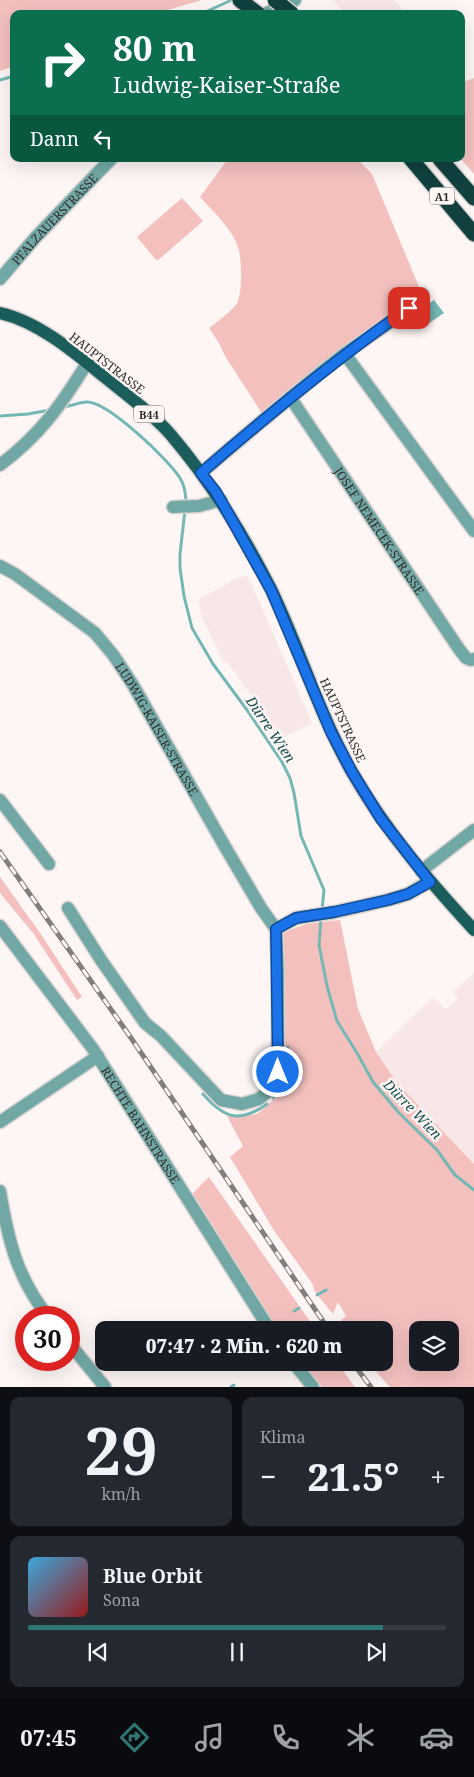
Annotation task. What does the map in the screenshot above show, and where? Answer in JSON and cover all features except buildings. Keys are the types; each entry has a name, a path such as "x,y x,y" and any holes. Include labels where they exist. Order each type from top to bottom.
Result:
{"highway":[{"path":"240,0 253,10"},
{"path":"275,0 287,10"},
{"name":"A1","path":"414,162 474,234"},
{"name":"A1","path":"443,162 474,198"}],"main road":[{"name":"HAUPTSTRASSE","path":"0,313 18,318 68,347 146,410 170,435 201,473 220,500 271,590 328,723 352,772 381,819 421,871 474,930"}],"street":[{"path":"274,10 295,0"},
{"name":"PFALZAUERSTRASSE","path":"0,279 35,238 108,162"},
{"path":"201,473 290,397 409,308 422,294"},
{"path":"345,354 474,531"},
{"path":"0,465 50,420 87,363"},
{"name":"JOSEF NEMECEK-STRASSE","path":"290,397 459,649 466,658 474,659"},
{"path":"174,507 199,506 220,500"},
{"name":"LUDWIG-KAISER-STRASSE","path":"0,566 15,574 95,632 114,656 134,684 224,845 261,908 276,929"},
{"path":"0,800 50,864"},
{"path":"421,871 474,830"},
{"path":"68,908 141,1026 161,1036 221,1100 242,1104 259,1099 273,1087 278,1072 276,929 296,918 334,912 408,894 430,882"},
{"name":"RECHTE BAHNSTRASSE","path":"0,926 98,1056 264,1321"},
{"path":"0,1122 98,1056"},
{"path":"0,1191 6,1231 16,1262 40,1306"},
{"path":"80,1356 105,1387"},
{"path":"300,1371 313,1387"}],"shaded area":[{"path":"0,0 202,0 168,10 10,10 10,67 0,71"},
{"path":"332,0 394,0 403,10 343,10"},
{"path":"474,78 474,174 464,162 465,81"},
{"path":"226,162 360,162 372,174 422,294 265,418 209,328 236,305 241,285 240,260 238,247 232,234 222,220 200,197"},
{"path":"182,198 203,221 157,261 137,237"},
{"path":"248,576 312,723 282,738 227,662 223,661 202,617 198,600 239,577"},
{"path":"0,877 82,997 77,1000 33,933 0,893"},
{"path":"340,920 358,1009 376,1052 397,1083 474,1164 474,1387 390,1387 375,1371 393,1371 393,1321 342,1321 346,1316 338,1302 333,1314 315,1292 312,1283 275,1232 230,1157 243,1146 226,1114 243,1116 257,1114 278,1096 286,1069 281,933 307,924"},
{"path":"474,973 474,1164 397,1083 376,1052 433,997 446,1010 457,999 453,992"},
{"path":"209,1177 310,1321 272,1321 191,1195"},
{"path":"309,1371 343,1371 355,1387 322,1387"}],"water":[{"path":"434,300 444,313 428,324 419,311"}],"waterway":[{"path":"210,10 232,0"},
{"path":"0,80 10,77"},
{"name":"Dürre Wien","path":"61,408 88,402 110,412 152,446 174,470 183,484 186,504"},
{"name":"Dürre Wien","path":"0,416 50,410"},
{"name":"Dürre Wien","path":"185,510 180,568 184,596 192,628 213,664 247,710 282,762 290,778 301,836 324,890 322,910"},
{"name":"Dürre Wien","path":"321,918 319,945 327,986 337,1021 373,1082 399,1113 437,1150 455,1175 474,1190"},
{"path":"283,1074 287,1062 288,1047"},
{"path":"273,1098 278,1089"},
{"path":"203,1094 218,1108 232,1116 248,1114 267,1104"},
{"path":"317,1295 326,1290"},
{"path":"294,1311 299,1308"}],"railway":[{"path":"0,852 129,1035 323,1321"},
{"path":"359,1371 371,1387"}],"route":[{"path":"278,1072 276,929 296,918 334,912 408,894 430,882 381,819 352,772 331,732 271,590 216,492 201,473 290,397 409,308"}]}
